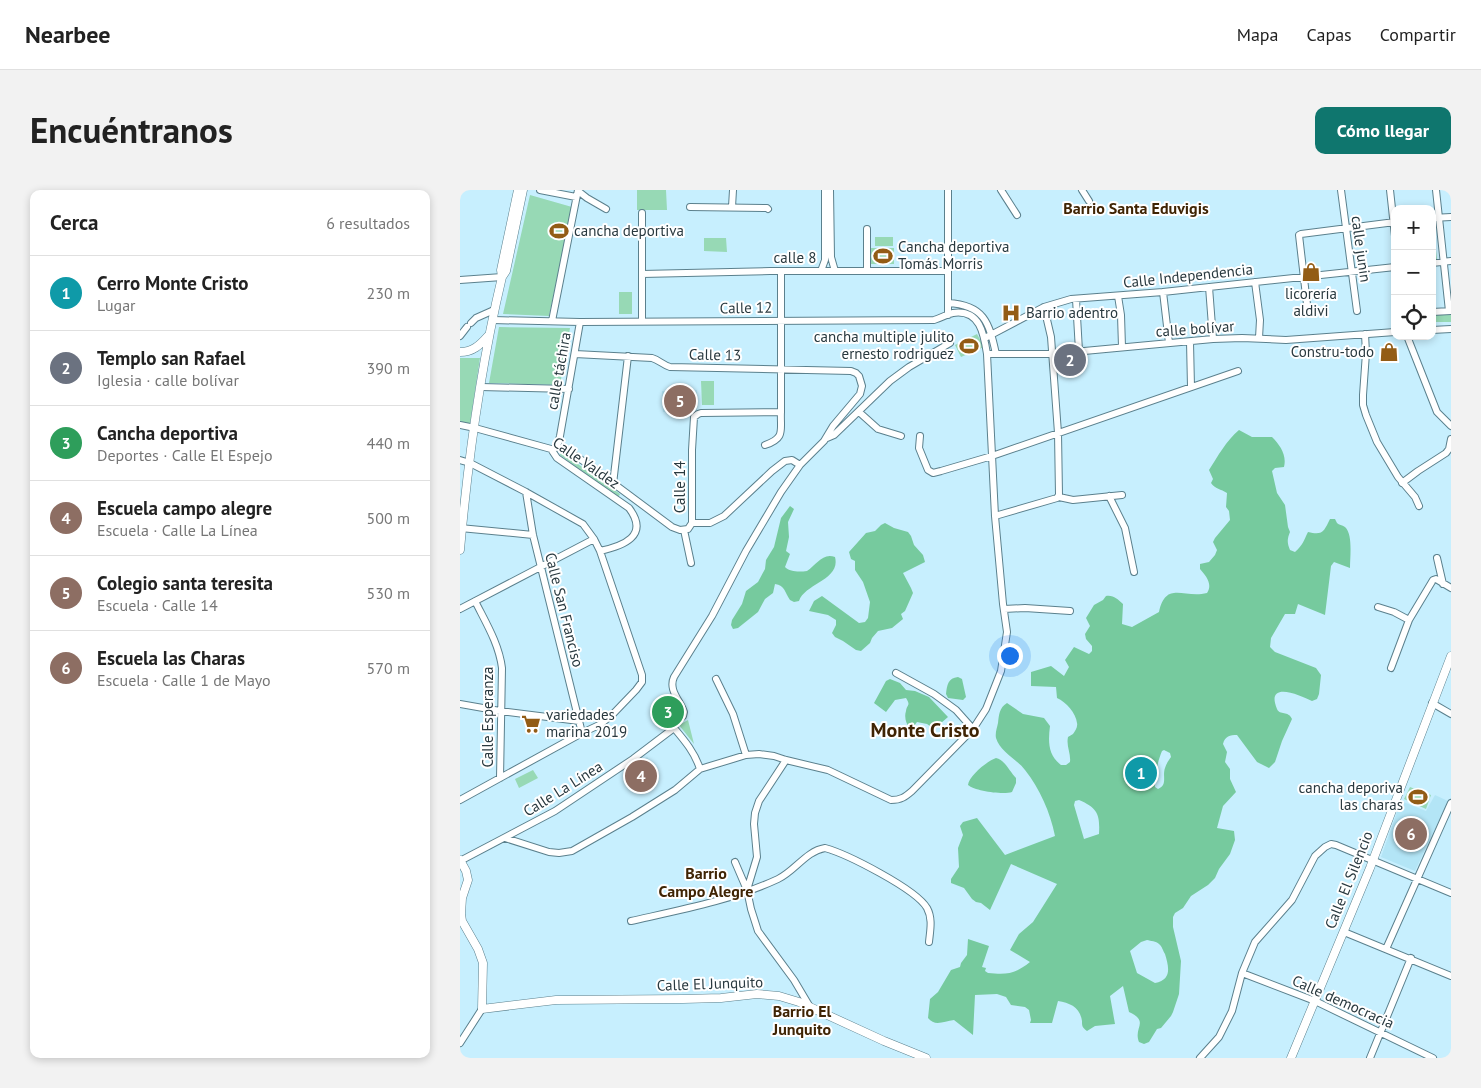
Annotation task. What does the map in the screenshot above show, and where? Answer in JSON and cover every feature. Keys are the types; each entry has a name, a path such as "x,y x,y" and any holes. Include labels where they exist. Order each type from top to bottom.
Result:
{"street":[{"path":"502,277 501,270 518,190"},
{"path":"460,550 461,528 474,428 494,310 502,277 506,271 523,190"},
{"path":"540,190 577,193 606,209"},
{"path":"732,207 733,190"},
{"path":"821,271 825,260 825,190"},
{"path":"830,190 831,257 836,271"},
{"path":"948,190 948,314"},
{"path":"1002,190 1017,215"},
{"path":"1082,190 1088,201"},
{"name":"calle junin","path":"1341,190 1357,311"},
{"path":"1390,190 1392,205"},
{"path":"1436,190 1436,205"},
{"path":"552,321 577,193"},
{"path":"690,207 768,209"},
{"path":"642,213 642,322"},
{"path":"1436,312 1450,311 1436,218 1451,217"},
{"path":"1308,313 1298,238 1301,234 1391,222"},
{"path":"867,229 867,271"},
{"path":"1436,263 1451,261"},
{"name":"Calle Independencia","path":"985,338 1044,307 1076,299 1163,292 1391,267"},
{"path":"765,445 776,441 782,429 780,369 781,271"},
{"name":"calle 8","path":"642,274 781,271 948,271"},
{"path":"460,280 502,277"},
{"path":"1256,282 1260,320 1259,338"},
{"path":"1209,287 1213,340"},
{"path":"1163,292 1169,344"},
{"path":"1118,296 1121,315 1122,347"},
{"path":"1076,299 1079,351"},
{"path":"948,303 974,308 986,322 992,335 996,354"},
{"path":"1044,307 1051,337 1058,433 1059,497"},
{"path":"460,336 476,318 494,310"},
{"name":"Calle 12","path":"493,320 580,322 934,320 948,314 962,313 972,317 980,326 985,338"},
{"name":"calle táchira","path":"554,448 569,389 580,322"},
{"path":"1436,330 1451,329"},
{"name":"calle bolívar","path":"987,354 1052,354 1213,340 1259,338 1286,340 1391,332"},
{"path":"460,352 475,349 490,334"},
{"path":"1364,334 1366,353 1363,400 1366,415 1377,442 1402,483 1415,497 1418,506"},
{"path":"505,838 549,852 572,851 632,818 675,790 700,769 746,755 774,756 828,770 891,800 898,800 904,798 912,791 973,729 986,709 1001,670 1007,632 995,516 985,338"},
{"path":"1409,340 1437,412 1451,426"},
{"path":"1190,342 1190,387"},
{"path":"700,769 692,750 674,728 674,723 684,712 672,688 672,683 712,616 762,522 800,465 827,438 832,437 876,393 900,373 950,343"},
{"name":"Calle 13","path":"575,354 652,358 670,367 851,371 856,373 861,382 862,390 833,426 827,438"},
{"path":"613,484 628,356"},
{"path":"920,436 919,448 930,472 941,472 1238,372"},
{"path":"481,387 569,389"},
{"name":"Calle 14","path":"554,448 567,450 672,527 684,530 692,523 694,417 701,413 781,412"},
{"path":"859,412 878,429 901,436"},
{"name":"Calle Valdez","path":"460,425 554,448 557,458 629,508 634,515 637,525 636,532 630,540 621,546 600,551"},
{"path":"1402,483 1446,453 1451,439"},
{"path":"460,460 470,463 526,492 583,524 600,551 642,675 642,682 612,715 598,725 460,800"},
{"path":"692,523 710,523 724,516 785,461 792,460 800,465"},
{"name":"Calle San Franciso","path":"526,492 533,535 582,733"},
{"path":"995,516 1059,497 1072,500 1122,495"},
{"path":"1109,496 1125,528 1134,572"},
{"path":"461,528 533,535"},
{"path":"684,530 691,563"},
{"path":"460,609 594,539"},
{"path":"1438,558 1448,586"},
{"path":"1391,668 1409,620 1434,580 1436,579 1448,586"},
{"name":"Calle Esperanza","path":"476,601 495,641 500,654 502,668 500,778"},
{"path":"1378,607 1394,612 1409,620"},
{"path":"1004,609 1025,608 1070,611"},
{"name":"Calle El Silencio","path":"1291,1058 1373,860 1451,656"},
{"path":"896,672 934,694 956,710 973,729"},
{"path":"716,679 733,714 746,755"},
{"path":"1432,703 1451,714"},
{"path":"460,704 579,721"},
{"name":"Calle La Línea","path":"460,861 555,811 633,759 674,728"},
{"path":"747,890 757,857 755,813 759,802 786,760"},
{"path":"1386,949 1451,803"},
{"path":"1200,1058 1220,1037 1232,1011 1242,973 1255,942 1292,900 1315,856 1325,846 1336,845 1451,893"},
{"path":"632,921 694,907 747,890 787,874 818,849 825,848 883,874 915,896 927,908 931,923 929,942"},
{"path":"460,861 466,871 468,880 461,900 462,921 483,962 482,1009 460,1043"},
{"path":"735,862 747,890 758,931 794,980 810,1007"},
{"path":"1344,932 1451,976"},
{"path":"1370,1058 1410,958"},
{"name":"Calle democracia","path":"1242,973 1315,1001 1432,1058"},
{"name":"Calle El Junquito","path":"482,1009 556,1000 693,999 758,994 779,996 799,1002 884,1042 926,1058"}],"shaded area":[{"path":"697,390 697,410 663,412 662,391"},
{"path":"647,757 658,774 633,791 624,778"},
{"path":"1435,795 1448,801 1415,871 1381,857 1401,801 1426,811"}],"green space":[{"path":"637,190 666,190 667,210 637,210"},
{"path":"530,195 572,207 549,316 503,314"},
{"path":"875,237 893,237 893,246 875,246"},
{"name":"cancha deportiva","path":"704,238 726,238 727,252 704,251"},
{"name":"Cancha deportiva Tomás Morris","path":"871,248 894,248 894,264 871,264"},
{"path":"619,292 632,292 632,314 619,314"},
{"path":"1451,314 1451,322 1436,322 1436,315"},
{"path":"499,327 570,328 560,385 489,383"},
{"name":"cancha multiple julito ernesto rodriguez","path":"977,334 984,347 961,357 955,345"},
{"path":"460,358 480,358 470,424 460,422"},
{"path":"701,381 714,381 714,405 702,405"},
{"path":"1239,430 1252,437 1272,437 1282,450 1285,458 1284,467 1275,468 1272,471 1277,493 1285,505 1290,532 1288,545 1290,550 1295,552 1298,549 1308,532 1320,533 1330,519 1335,519 1338,524 1348,530 1350,568 1334,562 1331,566 1325,615 1298,604 1295,614 1285,614 1271,638 1270,647 1275,652 1316,668 1321,675 1317,699 1312,701 1286,692 1280,692 1276,695 1275,700 1278,711 1290,716 1292,719 1275,762 1269,768 1257,762 1237,735 1228,736 1224,741 1223,744 1227,752 1225,762 1230,769 1230,779 1236,792 1223,806 1217,828 1234,831 1235,840 1230,854 1215,878 1191,896 1183,908 1175,913 1173,917 1173,927 1181,961 1179,994 1171,1016 1161,1028 1157,1029 1149,1042 1144,1044 1139,1042 1140,1022 1139,1019 1129,1012 1123,986 1110,996 1115,1024 1095,1026 1087,1031 1083,1026 1077,1009 1067,1003 1058,1001 1052,1023 1030,1023 1029,1010 1025,1007 1011,1005 1006,997 997,994 975,995 973,1035 954,1020 940,1023 931,1021 928,1018 930,999 938,992 951,970 960,967 967,955 968,939 989,946 982,967 986,968 985,971 988,973 1010,973 1030,962 1010,950 1019,934 1033,922 1057,884 1011,864 990,910 972,899 964,888 951,883 951,879 959,867 958,848 963,835 960,826 963,822 977,818 1005,855 1055,836 1040,793 1022,766 998,743 996,734 1001,709 1007,703 1023,714 1044,718 1050,726 1049,743 1051,752 1061,765 1066,765 1070,762 1068,737 1073,734 1077,727 1075,715 1067,705 1057,698 1056,687 1031,686 1031,672 1051,666 1064,676 1069,667 1065,660 1074,647 1089,654 1092,651 1092,646 1086,639 1085,634 1090,626 1086,618 1094,605 1106,596 1113,597 1123,604 1122,624 1132,627 1159,612 1166,596 1177,593 1207,593 1209,583 1200,569 1200,564 1209,562 1215,555 1217,550 1213,542 1230,520 1229,511 1226,507 1227,493 1216,488 1211,483 1213,479 1209,470 1222,449","holes":["1162,751 1170,753 1171,757 1164,771 1164,783 1158,789 1155,787 1156,774","1079,800 1094,809 1098,817 1099,834 1084,839 1074,805 1075,801","1147,940 1160,945 1165,954 1168,968 1167,976 1164,979 1155,983 1137,973 1130,951 1141,942"]},
{"path":"561,452 620,494 618,498 560,455"},
{"path":"790,506 794,509 788,522 789,537 786,551 790,554 785,567 789,570 807,571 823,558 831,556 835,557 833,571 808,590 799,601 794,602 790,600 783,588 775,584 773,593 765,599 758,612 738,628 733,629 731,625 732,620 742,604 746,591 758,582 765,569 766,560 774,547 781,518"},
{"path":"885,523 908,532 914,545 923,555 925,562 903,573 913,593 905,611 901,614 903,619 892,628 878,631 870,643 861,651 856,650 835,637 832,633 836,620 828,615 809,611 814,601 822,596 859,623 865,622 868,618 870,602 863,582 855,570 855,561 851,559 849,552 866,533 875,531"},
{"path":"958,677 962,679 966,697 963,700 948,698 946,694 950,680"},
{"path":"890,679 900,683 906,690 915,691 929,697 948,717 934,729 927,724 917,722 910,728 905,718 908,704 906,698 895,700 886,712 874,703 886,681"},
{"path":"673,702 680,711 663,724 657,713"},
{"path":"688,720 694,744 679,725"},
{"path":"996,758 1004,763 1016,778 1012,792 989,792 968,785 979,769"},
{"path":"533,770 538,778 519,788 515,779"},
{"name":"cancha deporiva las charas","path":"1410,787 1431,795 1426,809 1404,799"}],"place":[{"name":"cancha deportiva","path":"559,231"},
{"name":"Cancha deportiva Tomás Morris","path":"883,256"},
{"name":"licorería aldivi","path":"1311,272"},
{"name":"Barrio adentro","path":"1011,313"},
{"name":"cancha multiple julito ernesto rodriguez","path":"969,346"},
{"name":"Constru-todo","path":"1389,352"},
{"name":"Templo san Rafael","path":"1070,360"},
{"name":"Colegio santa teresita","path":"680,401"},
{"name":"Cancha deportiva","path":"668,712"},
{"name":"variedades marina 2019","path":"531,724"},
{"name":"Cerro Monte Cristo","path":"1141,773"},
{"name":"Escuela campo alegre","path":"641,776"},
{"name":"cancha deporiva las charas","path":"1418,797"},
{"name":"Escuela las Charas","path":"1411,834"}],"district":[{"name":"Barrio Santa Eduvigis","path":"1136,208"},
{"name":"Monte Cristo","path":"925,730"},
{"name":"Barrio Campo Alegre","path":"706,882"},
{"name":"Barrio El Junquito","path":"802,1020"}]}
